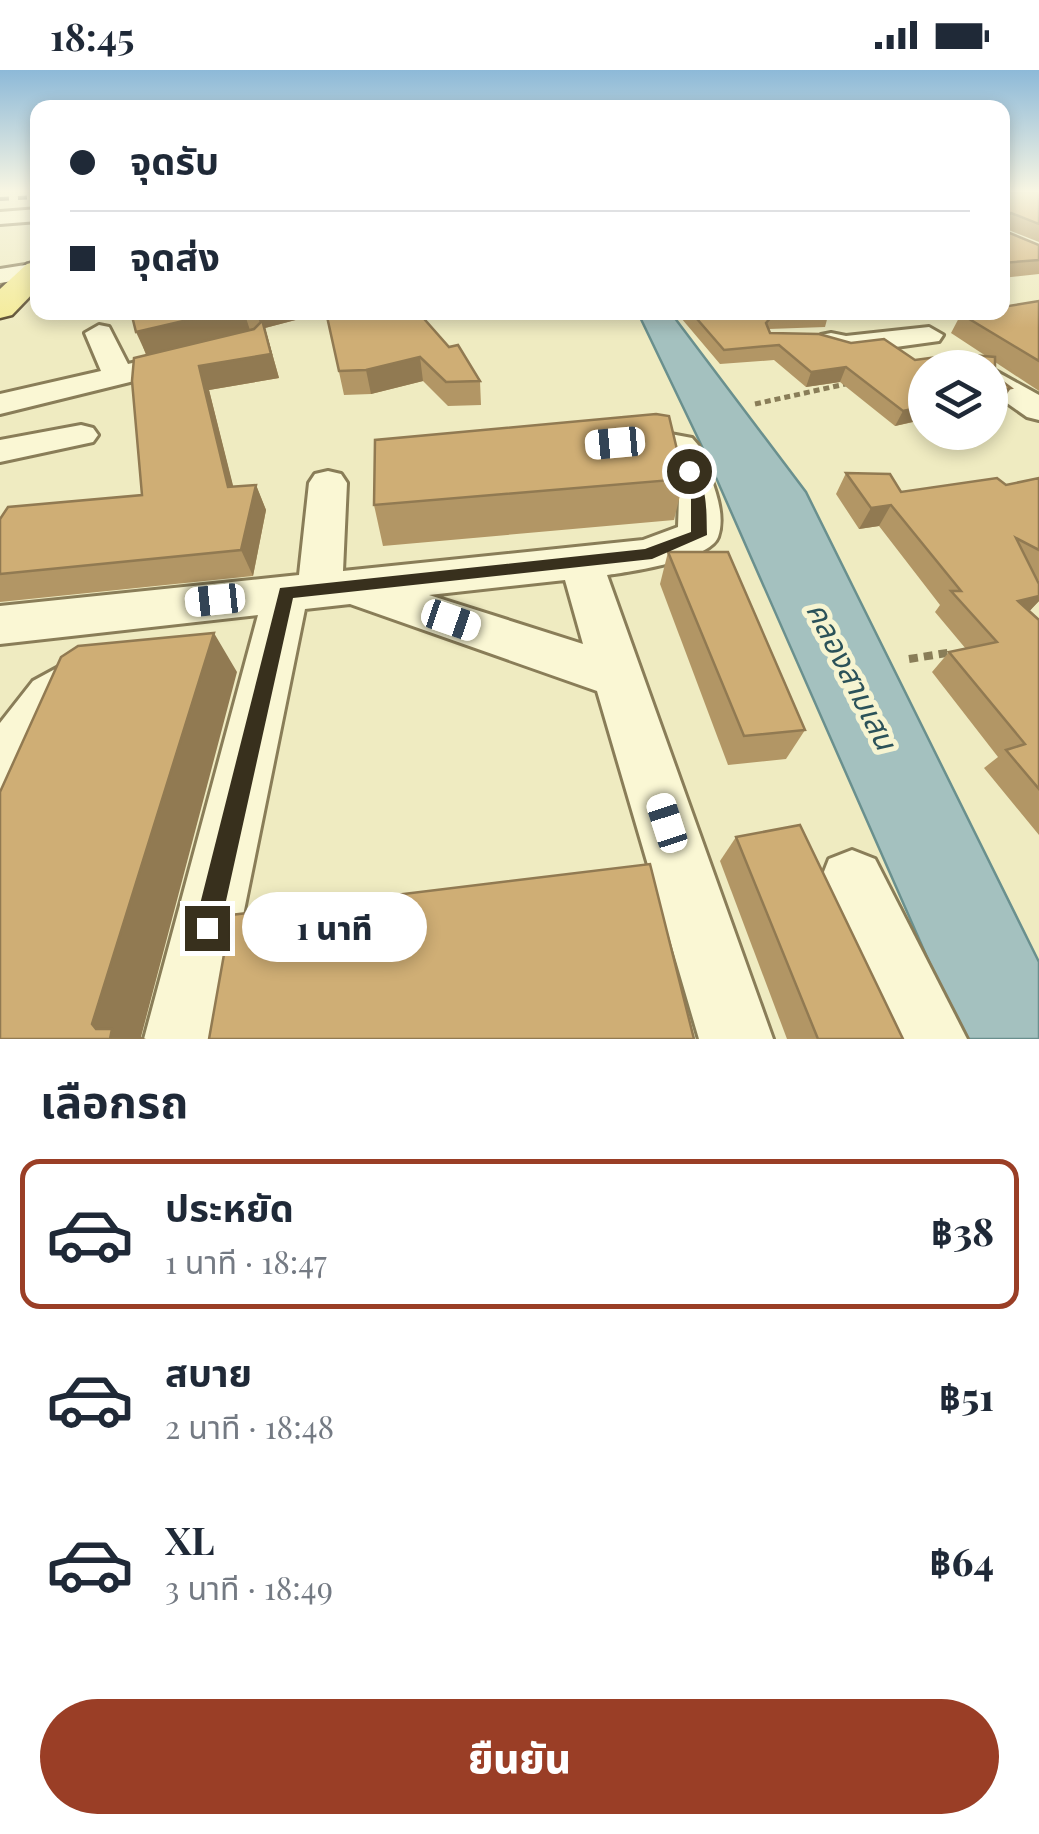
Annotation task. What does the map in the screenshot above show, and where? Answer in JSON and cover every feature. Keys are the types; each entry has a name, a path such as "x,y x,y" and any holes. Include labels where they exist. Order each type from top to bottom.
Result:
{"main road":[{"path":"0,308 30,278"}],"street":[{"path":"0,276 30,271"},
{"path":"907,320 951,350"},
{"path":"99,333 118,376"},
{"path":"797,338 815,337 845,344 929,335"},
{"path":"0,404 213,353"},
{"path":"1008,389 1039,410"},
{"path":"0,451 81,435"},
{"path":"0,625 646,555 699,535 698,498 680,445 649,440 573,446"},
{"path":"180,1039 318,589 328,483"},
{"path":"581,562 736,1039"},
{"path":"318,589 621,678"},
{"path":"5,761 40,708 71,682 116,656 139,626 144,608"},
{"path":"852,882 930,1039"}],"path":[{"path":"755,404 862,380"},
{"path":"910,658 965,650"}],"water":[{"name":"คลองสามเสน","path":"641,320 676,320 806,492 1039,962 1039,1039 963,1039 706,455"}],"building":[{"path":"1010,237 1039,245 1039,260 1010,262"},
{"path":"1039,301 1039,361 971,320 1010,320 1010,306"},
{"path":"133,320 188,320 136,332"},
{"path":"328,320 425,320 449,347 458,345 480,381 446,382 420,357 366,370 339,371"},
{"path":"698,320 769,320 770,333 819,334 851,343 884,339 908,355 908,410 903,411 846,367 811,372 779,345 724,350"},
{"path":"261,322 271,354 199,366 228,487 256,485 241,550 0,574 0,519 8,507 142,495 132,381 134,358 254,329"},
{"path":"656,414 669,416 684,479 374,505 375,440"},
{"path":"846,473 890,474 901,492 997,478 1006,485 1039,478 1039,550 1016,538 1039,584 1039,596 1018,601 1039,620 1039,789 1006,750 1025,744 949,652 997,642 951,591 961,591 891,505 871,508"},
{"path":"668,552 728,552 805,730 744,736"},
{"path":"214,633 92,1024 96,1029 112,1029 110,1039 0,1039 0,792 61,657 78,646"},
{"path":"800,825 903,1039 818,1039 736,837"},
{"path":"650,864 694,1039 209,1039 231,915"}],"route":[{"path":"207,928 286,592 646,555 699,535 698,498 689,471"}]}
